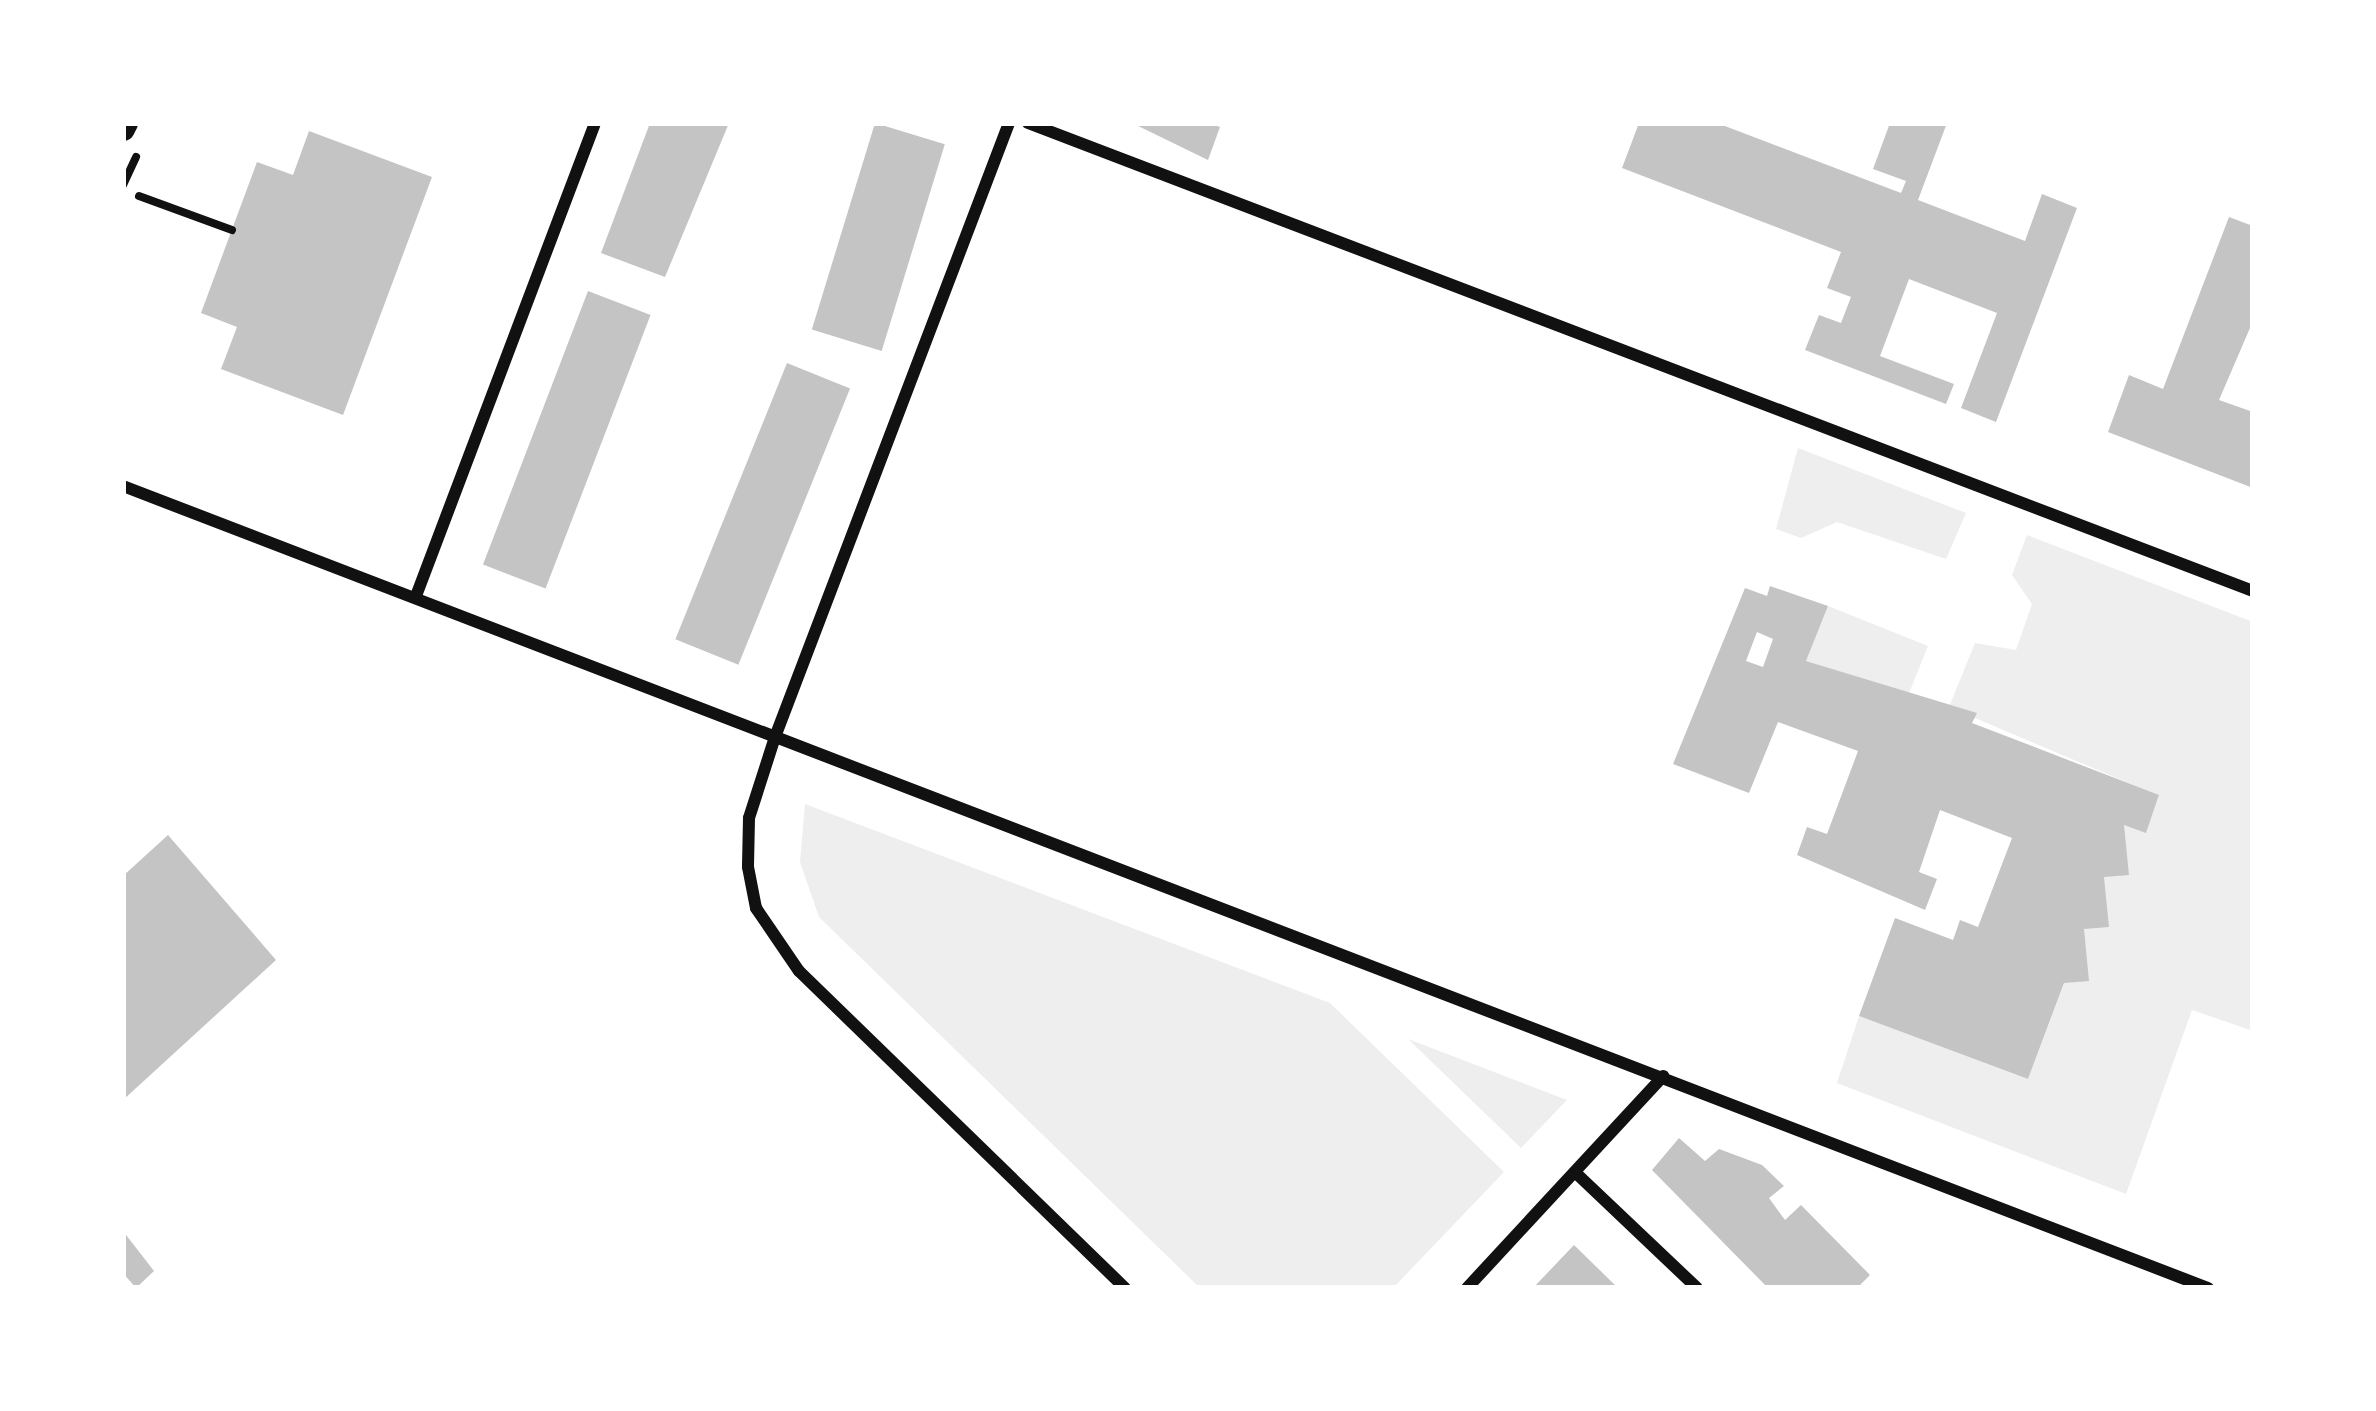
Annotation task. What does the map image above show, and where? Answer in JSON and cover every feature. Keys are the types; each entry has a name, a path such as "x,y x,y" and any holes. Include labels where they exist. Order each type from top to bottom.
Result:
{"street":[{"path":"416,596 595,123"},
{"path":"1009,123 775,737 749,818 748,867 771,939 1125,1288"},
{"path":"1028,123 2253,591"},
{"path":"123,486 2208,1288"},
{"path":"1467,1288 1579,1175 1664,1076"},
{"path":"1579,1175 1697,1288"}],"path":[{"path":"139,196 232,230"}],"shaded area":[{"path":"1798,448 1966,513 1946,559 1837,522 1801,538 1776,529"},
{"path":"2027,535 2253,622 2253,1031 2192,1010 2126,1194 1837,1083 1859,1016 2028,1079 2124,825 2146,832 2159,796 1949,707 1975,643 2016,650 2032,604 2012,575"},
{"path":"1828,606 1928,646 1909,693 1806,661"},
{"path":"805,804 1330,1003 1504,1172 1393,1288 1200,1288 819,917 800,862"},
{"path":"1408,1039 1567,1100 1521,1148"}],"building":[{"path":"650,123 729,123 665,277 601,253"},
{"path":"875,123 945,144 882,351 812,330"},
{"path":"1132,123 1209,123 1220,127 1208,160"},
{"path":"1639,123 1717,123 1901,193 1906,181 1873,169 1890,123 1947,123 1918,200 2025,241 2042,194 2077,208 1996,422 1961,408 1997,313 1909,279 1880,356 1954,384 1946,404 1805,350 1819,315 1841,323 1851,297 1827,288 1841,252 1622,168"},
{"path":"309,131 432,177 343,415 221,369 237,327 201,313 257,162 293,175"},
{"path":"2229,217 2253,226 2253,321 2219,400 2253,412 2253,488 2108,432 2129,375 2163,389"},
{"path":"588,291 651,315 546,589 483,565"},
{"path":"787,363 850,388 738,665 675,639"},
{"path":"1770,586 1828,606 1806,661 1977,713 1972,723 2159,795 2146,833 2124,825 2129,875 2104,877 2109,927 2084,929 2089,981 2064,983 2028,1079 1859,1016 1895,918 1953,940 1960,920 1978,927 2012,838 1940,810 1919,872 1937,879 1925,910 1797,855 1807,827 1827,834 1858,751 1778,722 1749,793 1673,764 1745,588 1767,596","holes":["1757,632 1773,639 1763,667 1746,661"]},
{"path":"168,835 276,960 123,1100 123,876"},
{"path":"1679,1138 1705,1161 1719,1149 1762,1165 1784,1186 1769,1198 1785,1220 1801,1205 1870,1275 1857,1288 1768,1288 1652,1170"},
{"path":"123,1231 154,1271 136,1288 123,1273"},
{"path":"1574,1245 1618,1288 1533,1288"}]}
